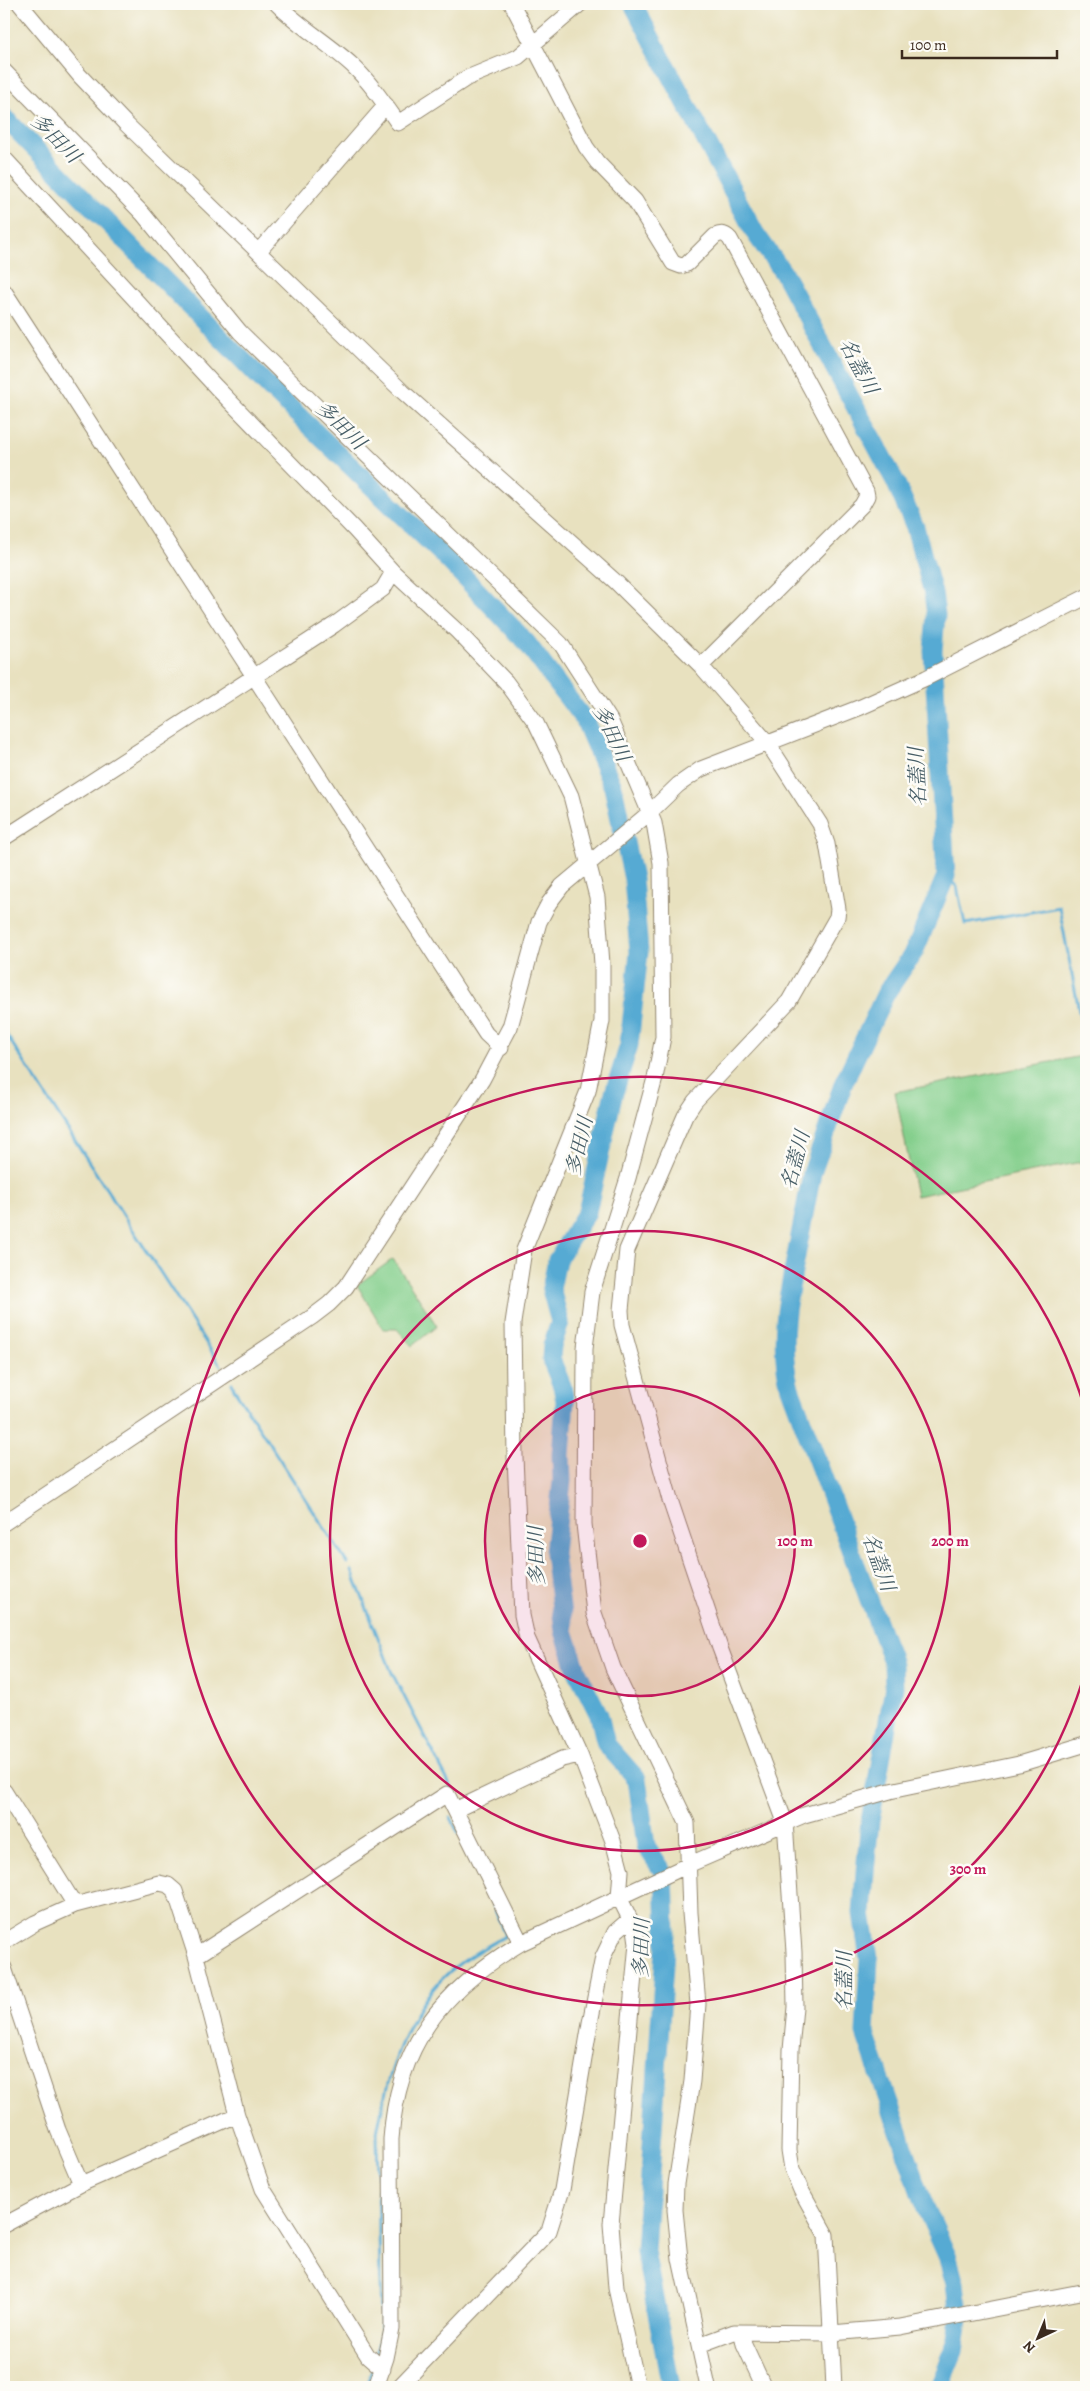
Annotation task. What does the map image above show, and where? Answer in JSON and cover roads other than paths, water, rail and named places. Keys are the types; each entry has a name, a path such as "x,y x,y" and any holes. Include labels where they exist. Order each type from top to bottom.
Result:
{"street":[{"path":"20,4 80,76 125,123 403,392 616,582 701,666 767,742 824,831 838,909 837,917 789,1001 695,1101 685,1116 627,1250 621,1310 622,1325 670,1500 720,1648 785,1822 794,1952 795,2007 791,2050 788,2150 792,2169 801,2190 826,2235 834,2387"},
{"path":"277,4 288,15 352,65 386,105 398,123 467,78 518,57 580,4"},
{"path":"512,4 586,147 597,162 635,201 673,263 681,266 687,264 720,233 730,239 866,491 867,496 862,505 701,666"},
{"path":"4,70 142,214 240,332 561,644 610,720 647,806 646,816"},
{"path":"259,251 386,105"},
{"path":"4,158 216,387 354,529 393,572 458,632 506,682 536,723 572,796 591,862 597,897 602,964 602,1021 588,1091 524,1250 513,1323 514,1457 522,1615 527,1638 580,1755 613,1841 621,1871 623,1895 635,1929 637,1943 611,2224 616,2288 638,2387"},
{"path":"4,291 486,1034 501,1048"},
{"path":"4,838 334,625 383,589 393,572"},
{"path":"4,1523 329,1304 346,1287 501,1048 518,1005 539,922 549,903 562,886 646,816 678,784 701,769 861,707 926,678 1086,597"},
{"path":"646,816 654,823 661,863 663,1036 656,1078 628,1178 592,1292 586,1348 584,1524 594,1613 614,1668 687,1823 684,1867 698,2004 692,2081 676,2184 676,2210 680,2259 708,2387"},
{"path":"378,2386 378,2365 392,2329 391,2139 393,2108 399,2081 420,2037 446,2000 467,1979 491,1961 521,1943 785,1822 890,1791 1019,1764 1086,1744"},
{"path":"455,1810 562,1759 580,1755"},
{"path":"4,1791 75,1905"},
{"path":"196,1956 447,1794 521,1943"},
{"path":"4,1942 35,1923 75,1905 158,1884 168,1885 175,1891 196,1956 237,2115 262,2189 378,2365"},
{"path":"399,2387 549,2231 555,2218 562,2190 603,1957 615,1932 630,1919"},
{"path":"4,1968 58,2130 81,2184"},
{"path":"4,2223 81,2184 237,2115"},
{"path":"699,2345 734,2332 742,2334 832,2333 900,2327 1086,2291"},
{"path":"742,2334 744,2344 764,2387"}],"waterway":[{"name":"名蓋川","path":"633,4 755,233 784,274 895,481 915,527 933,593 936,615 933,651 946,876 914,952 886,993 844,1082 812,1173 788,1298 784,1343 787,1377 790,1388 893,1664 894,1687 870,1821 865,1872 862,1913 869,1959 865,2033 923,2202 948,2258 955,2283 959,2319 954,2351 939,2387"},
{"name":"多田川","path":"4,117 273,391 447,559 526,642 585,721 613,787 633,879 639,952 629,1045 613,1096 587,1212 557,1260 551,1289 560,1322 552,1346 551,1359 562,1386 565,1401 561,1455 562,1481 554,1553 564,1631 577,1671 599,1715 606,1744 637,1779 646,1846 664,1873 666,1934 645,2251 671,2387"},
{"path":"946,876 957,887 965,924 1059,907 1086,1047"},
{"path":"4,1031 221,1366"},
{"path":"232,1383 234,1389 347,1563"},
{"path":"352,1571 392,1673 453,1791"},
{"path":"451,1818 458,1833"},
{"path":"376,2356 381,2329 377,2133 387,2086 403,2040 426,1998 441,1980 459,1964 505,1936 489,1894"},
{"path":"366,2387 373,2367"}]}
